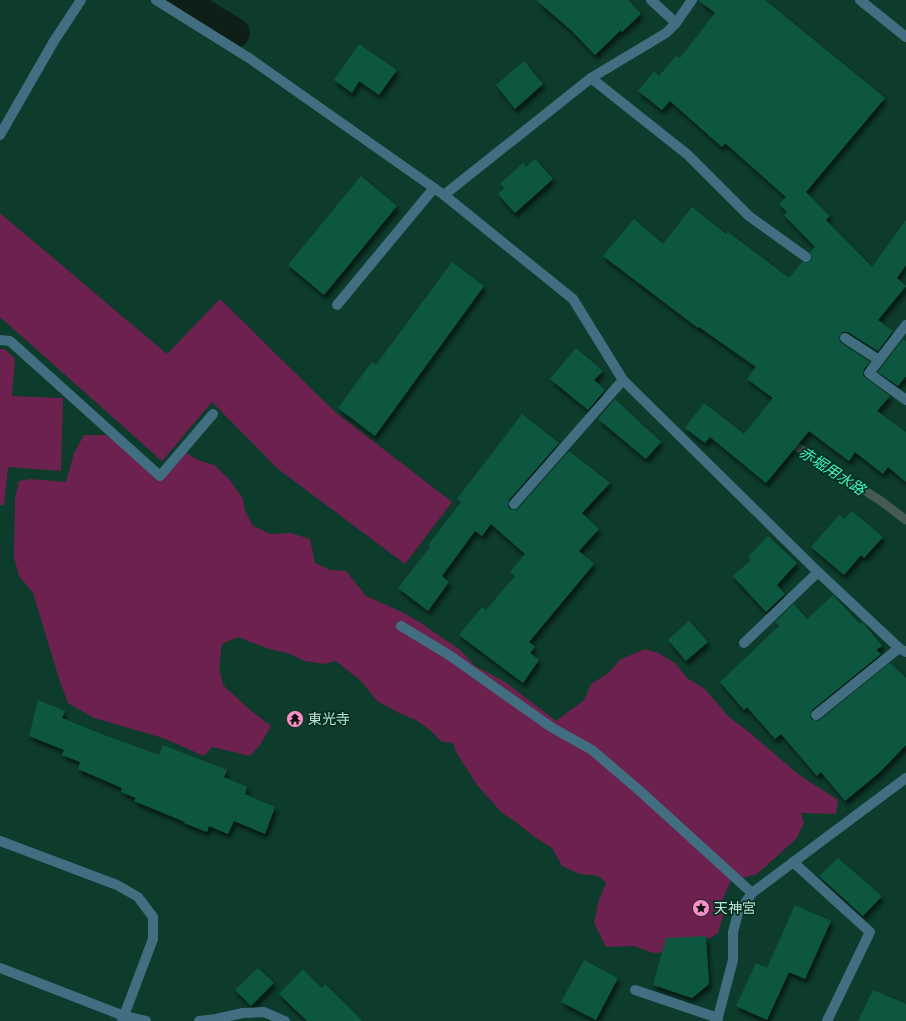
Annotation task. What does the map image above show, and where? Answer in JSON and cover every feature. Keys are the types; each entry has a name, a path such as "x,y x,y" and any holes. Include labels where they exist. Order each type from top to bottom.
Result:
{"street":[{"path":"0,135 54,41 81,0"},
{"path":"156,0 249,58 444,195 573,299 623,380 818,572 902,650 816,715"},
{"path":"651,0 676,23"},
{"path":"444,195 591,78 666,32 676,23 692,0"},
{"path":"860,0 906,37"},
{"path":"591,78 688,155 749,216 806,257"},
{"path":"337,305 434,188"},
{"path":"906,325 869,373 906,400"},
{"path":"845,338 879,360"},
{"path":"0,340 10,341 160,476 213,414"},
{"path":"514,504 623,380"},
{"path":"744,643 818,572"},
{"path":"401,626 450,655 551,727 592,750 640,791 752,893"},
{"path":"636,990 717,1020 733,960 733,932 738,913 752,893 906,778"},
{"path":"0,841 117,885 138,897 153,917 153,938 123,1019"},
{"path":"792,862 870,932 827,1021"},
{"path":"0,968 123,1019 146,1021"},
{"path":"199,1021 243,1013 264,1012 285,1021"}],"shaded area":[{"path":"0,213 167,354 220,299 334,411 452,502 405,564 278,469 212,402 162,461 0,317"},
{"path":"0,349 5,349 15,359 12,396 63,398 61,471 8,467 4,505 0,505"},
{"path":"84,435 106,435 133,454 148,468 163,470 183,451 198,460 214,465 229,479 243,499 245,511 253,526 271,534 291,533 310,539 315,563 330,570 346,571 366,596 402,612 421,623 460,650 475,666 505,682 556,721 584,700 591,684 607,674 621,659 645,649 658,653 675,663 688,679 704,688 729,717 749,732 799,775 838,800 836,814 801,813 804,823 796,839 757,874 731,881 722,901 723,916 718,933 710,938 698,939 676,952 653,953 634,946 606,947 594,923 598,903 606,882 598,876 580,874 562,866 552,848 502,813 477,785 456,752 453,743 442,742 430,730 416,720 377,701 362,682 336,661 324,664 305,661 287,653 269,649 238,637 222,644 219,667 223,685 250,710 271,726 260,745 250,756 212,747 204,756 163,738 94,718 68,703 60,682 33,593 19,576 14,557 15,499 19,481 30,479 66,482 74,453"}],"building":[{"path":"536,0 628,0 641,14 622,32 621,30 595,55 572,31"},
{"path":"698,0 765,0 885,98 806,192 830,216 826,220 872,267 906,220 906,265 897,278 906,286 878,320 893,331 878,351 848,332 842,332 839,338 841,343 870,362 864,369 863,376 890,396 877,411 906,432 906,482 888,467 883,474 855,452 849,461 809,431 766,483 710,437 705,443 685,428 704,403 744,434 773,398 747,379 756,367 699,327 698,328 603,256 634,219 663,244 692,207 726,234 728,232 789,278 802,262 808,263 812,258 810,252 815,247 784,215 787,212 779,204 786,197 725,143 722,147 670,101 662,110 638,91 654,71 659,76 676,56 680,58 715,13"},
{"path":"359,44 397,70 379,95 359,81 352,93 334,80"},
{"path":"524,61 543,84 515,109 496,85"},
{"path":"535,159 553,179 515,213 498,194 504,188 500,184 523,163 526,167"},
{"path":"361,176 397,206 324,295 288,265"},
{"path":"452,262 484,286 375,436 338,408 372,362 376,365"},
{"path":"903,339 906,341 906,376 898,386 878,372"},
{"path":"576,348 603,371 594,380 605,390 588,410 550,379"},
{"path":"615,399 661,442 646,459 598,419"},
{"path":"522,414 559,443 509,500 508,506 510,509 516,510 519,508 569,451 610,483 582,513 599,529 579,551 594,564 529,642 535,647 530,653 539,660 523,683 459,635 482,607 486,610 515,576 510,572 525,554 491,524 482,536 475,531 442,576 449,582 428,611 398,588 430,547 428,545 461,502 457,499"},
{"path":"852,511 883,537 864,558 861,555 844,575 811,547 839,515 844,519"},
{"path":"768,536 797,563 777,585 785,594 766,612 733,576 751,560 748,557"},
{"path":"833,595 860,624 862,622 865,625 882,646 876,650 881,654 812,710 810,716 811,719 817,721 820,720 890,663 906,678 906,745 880,772 845,801 821,772 817,776 781,734 775,739 747,707 744,710 720,682 779,626 775,622 794,604 807,619"},
{"path":"689,621 708,642 686,661 668,640"},
{"path":"38,700 65,711 62,718 104,735 159,755 163,745 227,770 224,777 247,787 245,794 275,807 265,834 234,821 228,834 209,826 207,832 134,801 136,798 121,792 122,788 78,769 80,762 62,755 64,750 29,736"},
{"path":"838,858 882,896 863,916 819,876"},
{"path":"795,905 831,921 805,979 789,972 767,1020 736,1006 756,963 767,968"},
{"path":"706,936 709,984 692,998 653,985 666,938"},
{"path":"584,960 618,978 596,1020 561,1002"},
{"path":"258,968 274,983 251,1006 235,990"},
{"path":"303,969 322,988 325,984 363,1021 307,1021 279,994"},
{"path":"873,990 906,1004 906,1021 858,1021"}],"waterway":[{"name":"赤堀用水路","path":"181,0 235,33"},
{"name":"赤堀用水路","path":"786,440 881,501 906,520"}],"place":[{"name":"東光寺","path":"295,719"},
{"name":"天神宮","path":"701,908"}]}
